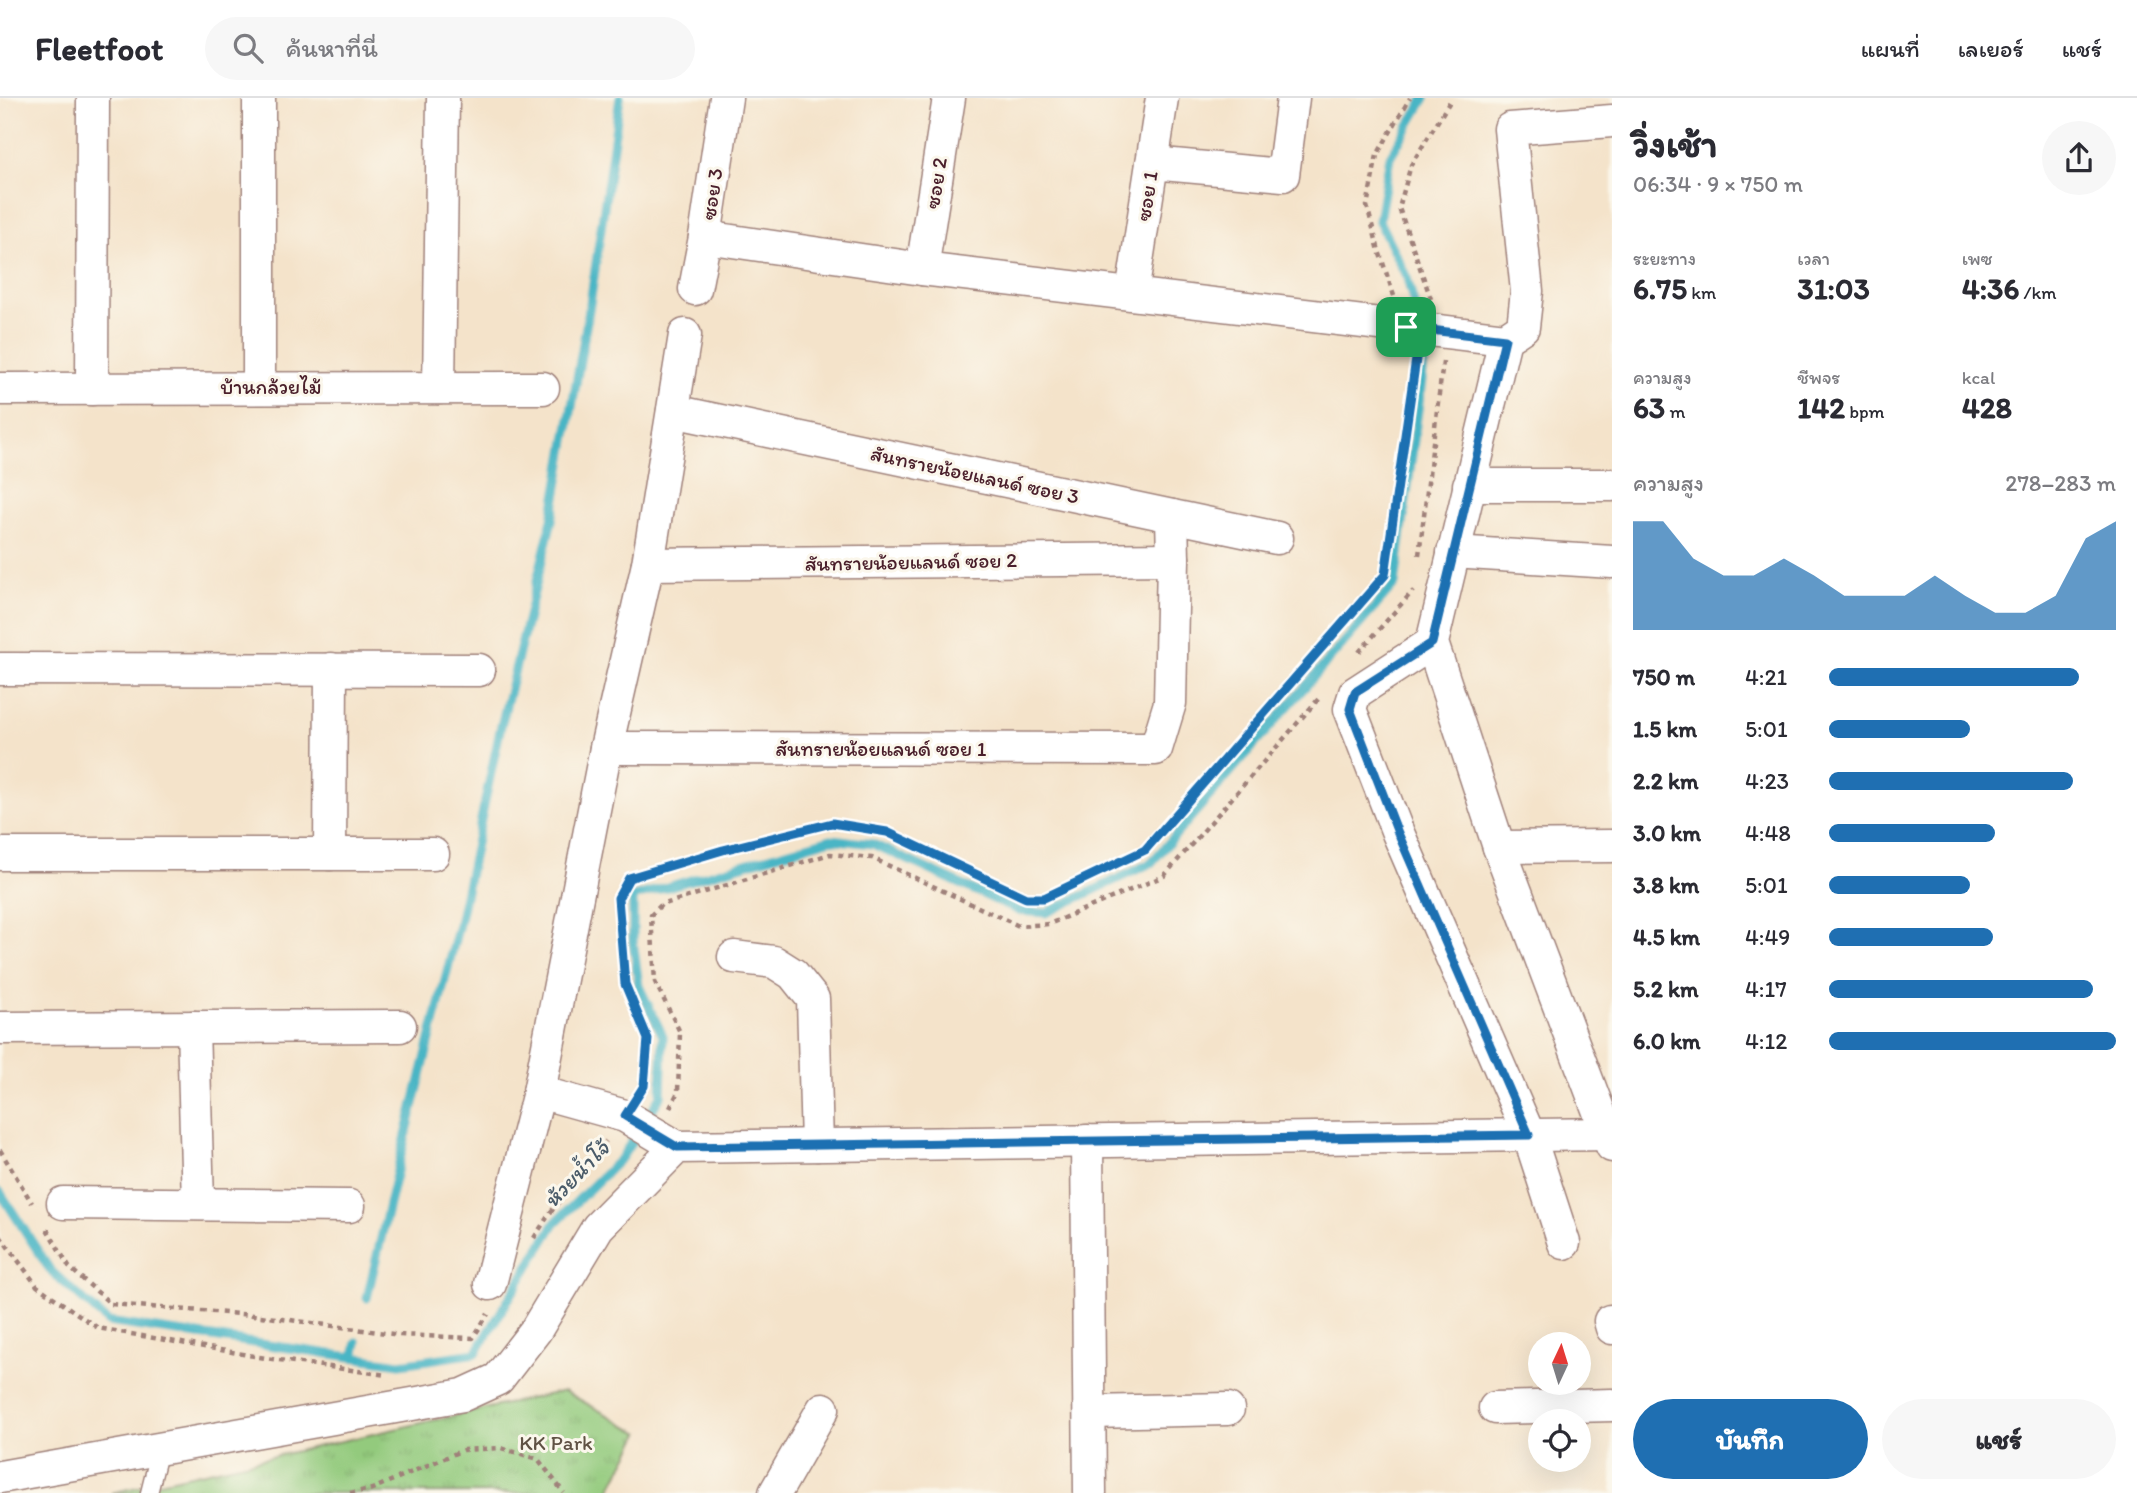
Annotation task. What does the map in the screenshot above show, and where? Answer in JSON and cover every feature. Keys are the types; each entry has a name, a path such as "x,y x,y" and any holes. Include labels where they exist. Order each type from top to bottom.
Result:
{"street":[{"path":"92,389 93,98"},
{"path":"259,98 260,387"},
{"path":"439,388 443,98"},
{"name":"ซอย 3","path":"695,289 726,98"},
{"name":"ซอย 2","path":"922,269 949,98"},
{"name":"ซอย 1","path":"1132,294 1161,98"},
{"path":"1152,163 1283,175 1293,98"},
{"path":"705,237 922,269 1505,339 1523,327 1527,291 1510,129 1612,121"},
{"path":"492,1294 539,1092 606,748 648,564 685,335"},
{"path":"539,1092 625,1116 667,1141 817,1145 1529,1135 1610,1138 1499,847 1432,643 1505,339"},
{"name":"บ้านกล้วยไม้","path":"0,389 543,388"},
{"name":"สันทรายน้อยแลนด์ ซอย 3","path":"673,411 1277,538"},
{"path":"1469,485 1612,485"},
{"path":"1172,516 1173,559"},
{"path":"1453,552 1612,562"},
{"name":"สันทรายน้อยแลนด์ ซอย 2","path":"648,564 1173,559"},
{"name":"สันทรายน้อยแลนด์ ซอย 1","path":"606,748 1156,749 1170,703 1173,559"},
{"path":"1432,643 1355,692 1350,709 1398,833 1529,1135 1564,1243"},
{"path":"0,669 479,670"},
{"path":"330,854 331,669"},
{"path":"1499,847 1612,846"},
{"path":"0,854 433,854"},
{"path":"734,957 774,962 793,974 814,999 817,1145"},
{"path":"0,1028 400,1026"},
{"path":"193,1027 198,1203"},
{"path":"0,1476 463,1395 498,1379 536,1330 598,1227 667,1141"},
{"path":"1087,1142 1090,1493"},
{"path":"47,1211 198,1203 349,1206"},
{"path":"1496,1408 1612,1405"},
{"path":"775,1493 823,1409"},
{"path":"1091,1412 1228,1409"}],"lane":[{"path":"149,1493 160,1449"}],"path":[{"path":"529,1247 550,1213 625,1116 644,1086 648,1039 625,984 618,898 629,878 723,850 832,823 887,832 1026,898 1044,898 1145,850 1385,575 1416,359 1379,251 1367,206 1377,155 1410,98"},
{"path":"1419,560 1444,356 1441,331 1399,208 1411,165 1452,98"},
{"path":"1352,660 1415,588"},
{"path":"667,1141 678,1092 680,1032 655,982 651,915 661,905 830,854 872,858 1019,926 1049,924 1164,876 1325,690"},
{"path":"0,1150 47,1211 69,1267 111,1304 253,1315 400,1335 473,1338 492,1294"},
{"path":"0,1236 37,1286 98,1328 265,1358 395,1377"},
{"path":"350,1493 372,1489 463,1450 501,1448 538,1459 564,1493"}],"green space":[{"name":"KK Park","path":"564,1391 640,1433 608,1493 111,1493"}],"waterway":[{"path":"367,1298 459,924 500,730 552,520 590,304 620,98"},
{"name":"ห้วยน้ำโจ้","path":"1419,323 1407,278 1379,221 1390,157 1425,98"},
{"name":"ห้วยน้ำโจ้","path":"0,1192 50,1270 108,1322 400,1364 476,1353 555,1223 622,1157 661,1096 663,1036 639,986 633,941 633,897 831,839 873,844 1019,911 1046,913 1151,863 1395,584 1426,349 1423,336"},
{"path":"354,1357 357,1342"}],"route":[{"path":"1406,327 1505,339 1432,643 1355,692 1350,709 1398,833 1529,1135 677,1147 625,1116 644,1086 648,1039 625,984 618,898 629,878 723,850 832,823 887,832 1026,898 1044,898 1145,850 1385,575 1416,359 1406,327"}]}
